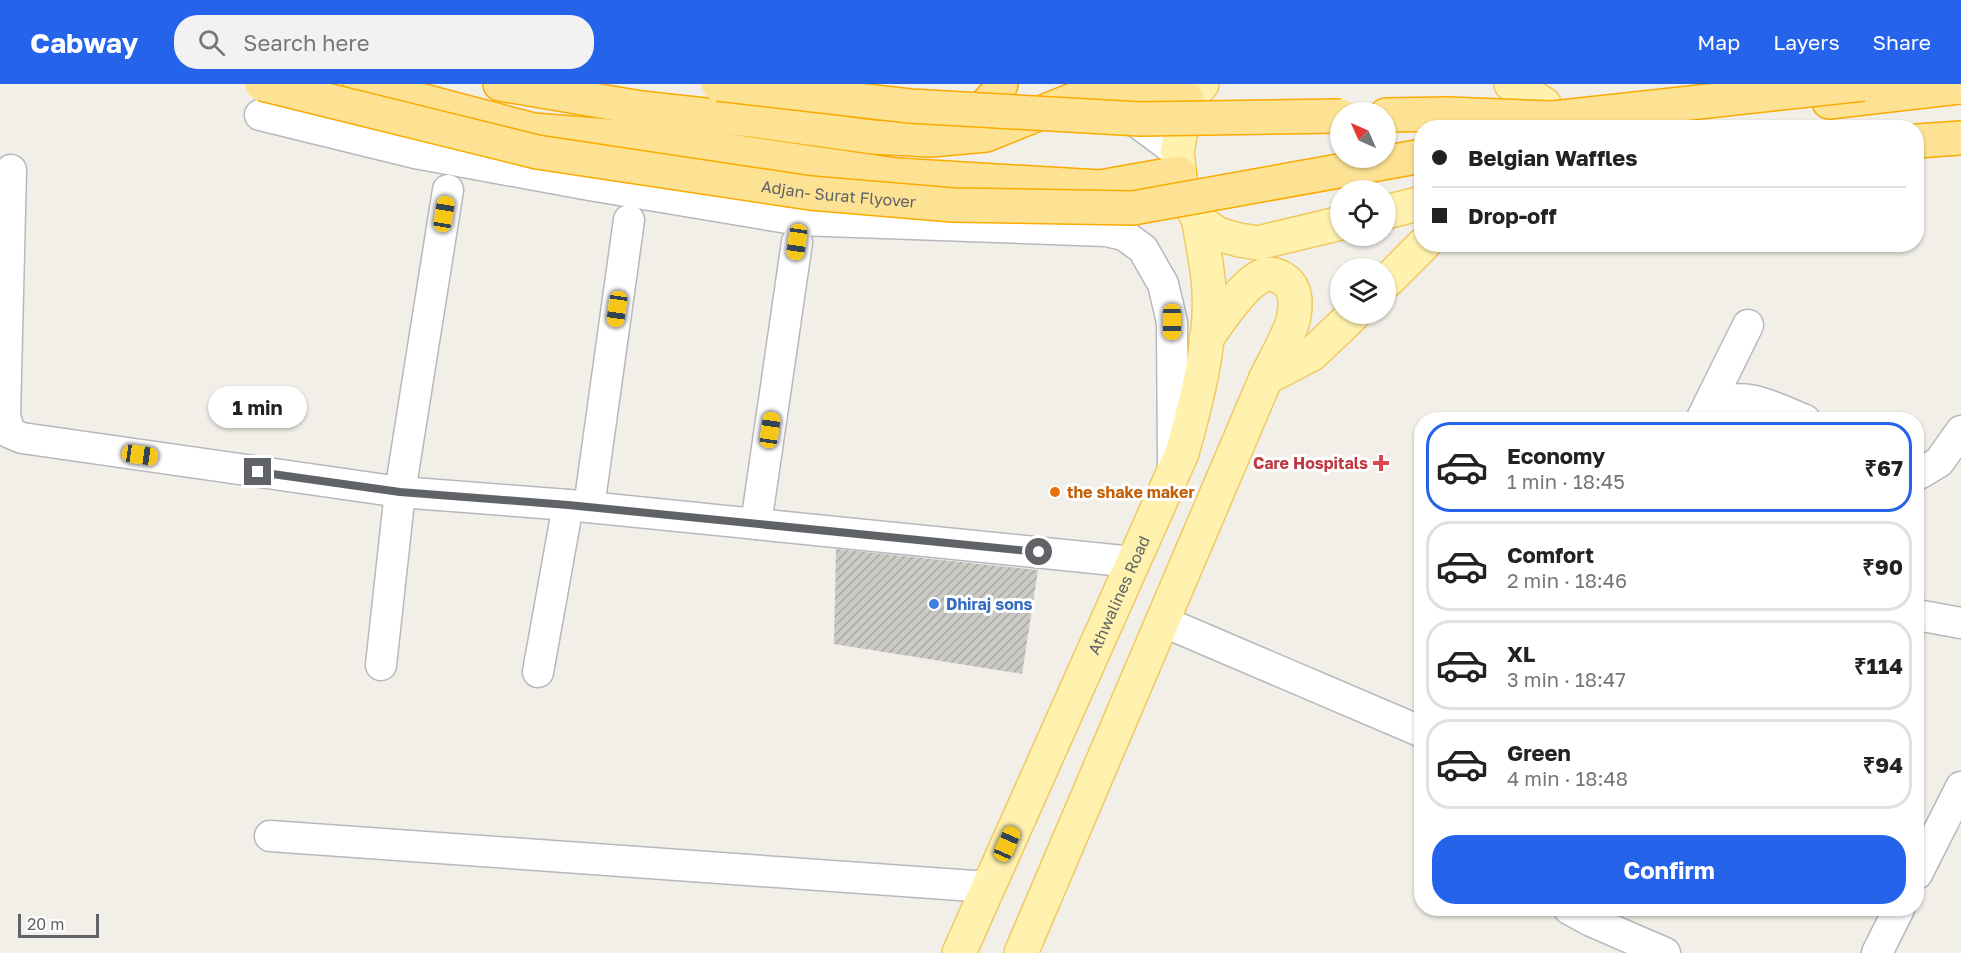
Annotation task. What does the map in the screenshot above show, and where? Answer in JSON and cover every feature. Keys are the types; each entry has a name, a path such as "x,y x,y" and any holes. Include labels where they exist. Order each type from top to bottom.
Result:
{"highway":[{"path":"360,84 533,130 646,139 896,175 1100,187 1178,163"},
{"path":"500,84 641,108 872,137 931,141 986,135 1092,87 1194,92"},
{"path":"718,84 910,106 1140,119 1330,116"},
{"path":"931,141 963,130 997,93 1001,84"},
{"path":"1396,115 1447,114 1553,118 1863,84"},
{"path":"1679,120 1961,87"},
{"name":"Adjan- Surat Flyover","path":"261,100 537,152 810,193 953,205 1133,208 1414,157"},
{"path":"1924,141 1961,138"}],"main road":[{"path":"1511,84 1544,104 1541,120"},
{"path":"1194,92 1178,163 1181,186 1199,221 1218,234 1258,243 1330,226"},
{"path":"1396,210 1414,205"},
{"name":"Athwalines Road","path":"958,953 1182,453 1198,394 1206,339 1209,291 1199,221"},
{"path":"1396,272 1416,252"},
{"path":"1021,953 1294,317 1295,295 1289,282 1275,274 1264,275 1234,300 1206,339"},
{"path":"1266,378 1312,354 1344,324"}],"street":[{"path":"1092,87 1178,163"},
{"path":"261,100 415,153 799,220 1106,231 1124,235 1143,249 1162,284 1172,322 1173,471"},
{"path":"10,170 4,416 10,433 22,438 400,492 579,506 1133,562"},
{"path":"381,665 400,492 448,190"},
{"path":"538,672 579,506 629,220"},
{"path":"756,524 797,242"},
{"path":"1705,412 1748,325"},
{"path":"1705,412 1729,398 1756,400 1785,412"},
{"path":"1924,471 1939,462 1961,431"},
{"path":"1924,616 1961,623"},
{"path":"1162,621 1414,729"},
{"path":"1924,860 1961,787"},
{"path":"270,836 988,887"},
{"path":"1582,916 1665,953"},
{"path":"1877,953 1896,916"}],"building":[{"name":"Dhiraj sons","path":"836,549 1038,570 1022,674 834,644"}],"place":[{"name":"Care Hospitals","path":"1381,463"},
{"name":"the shake maker","path":"1055,492"},
{"name":"Dhiraj sons","path":"934,604"}],"route":[{"path":"258,472 400,492 568,505 1039,552"}]}
